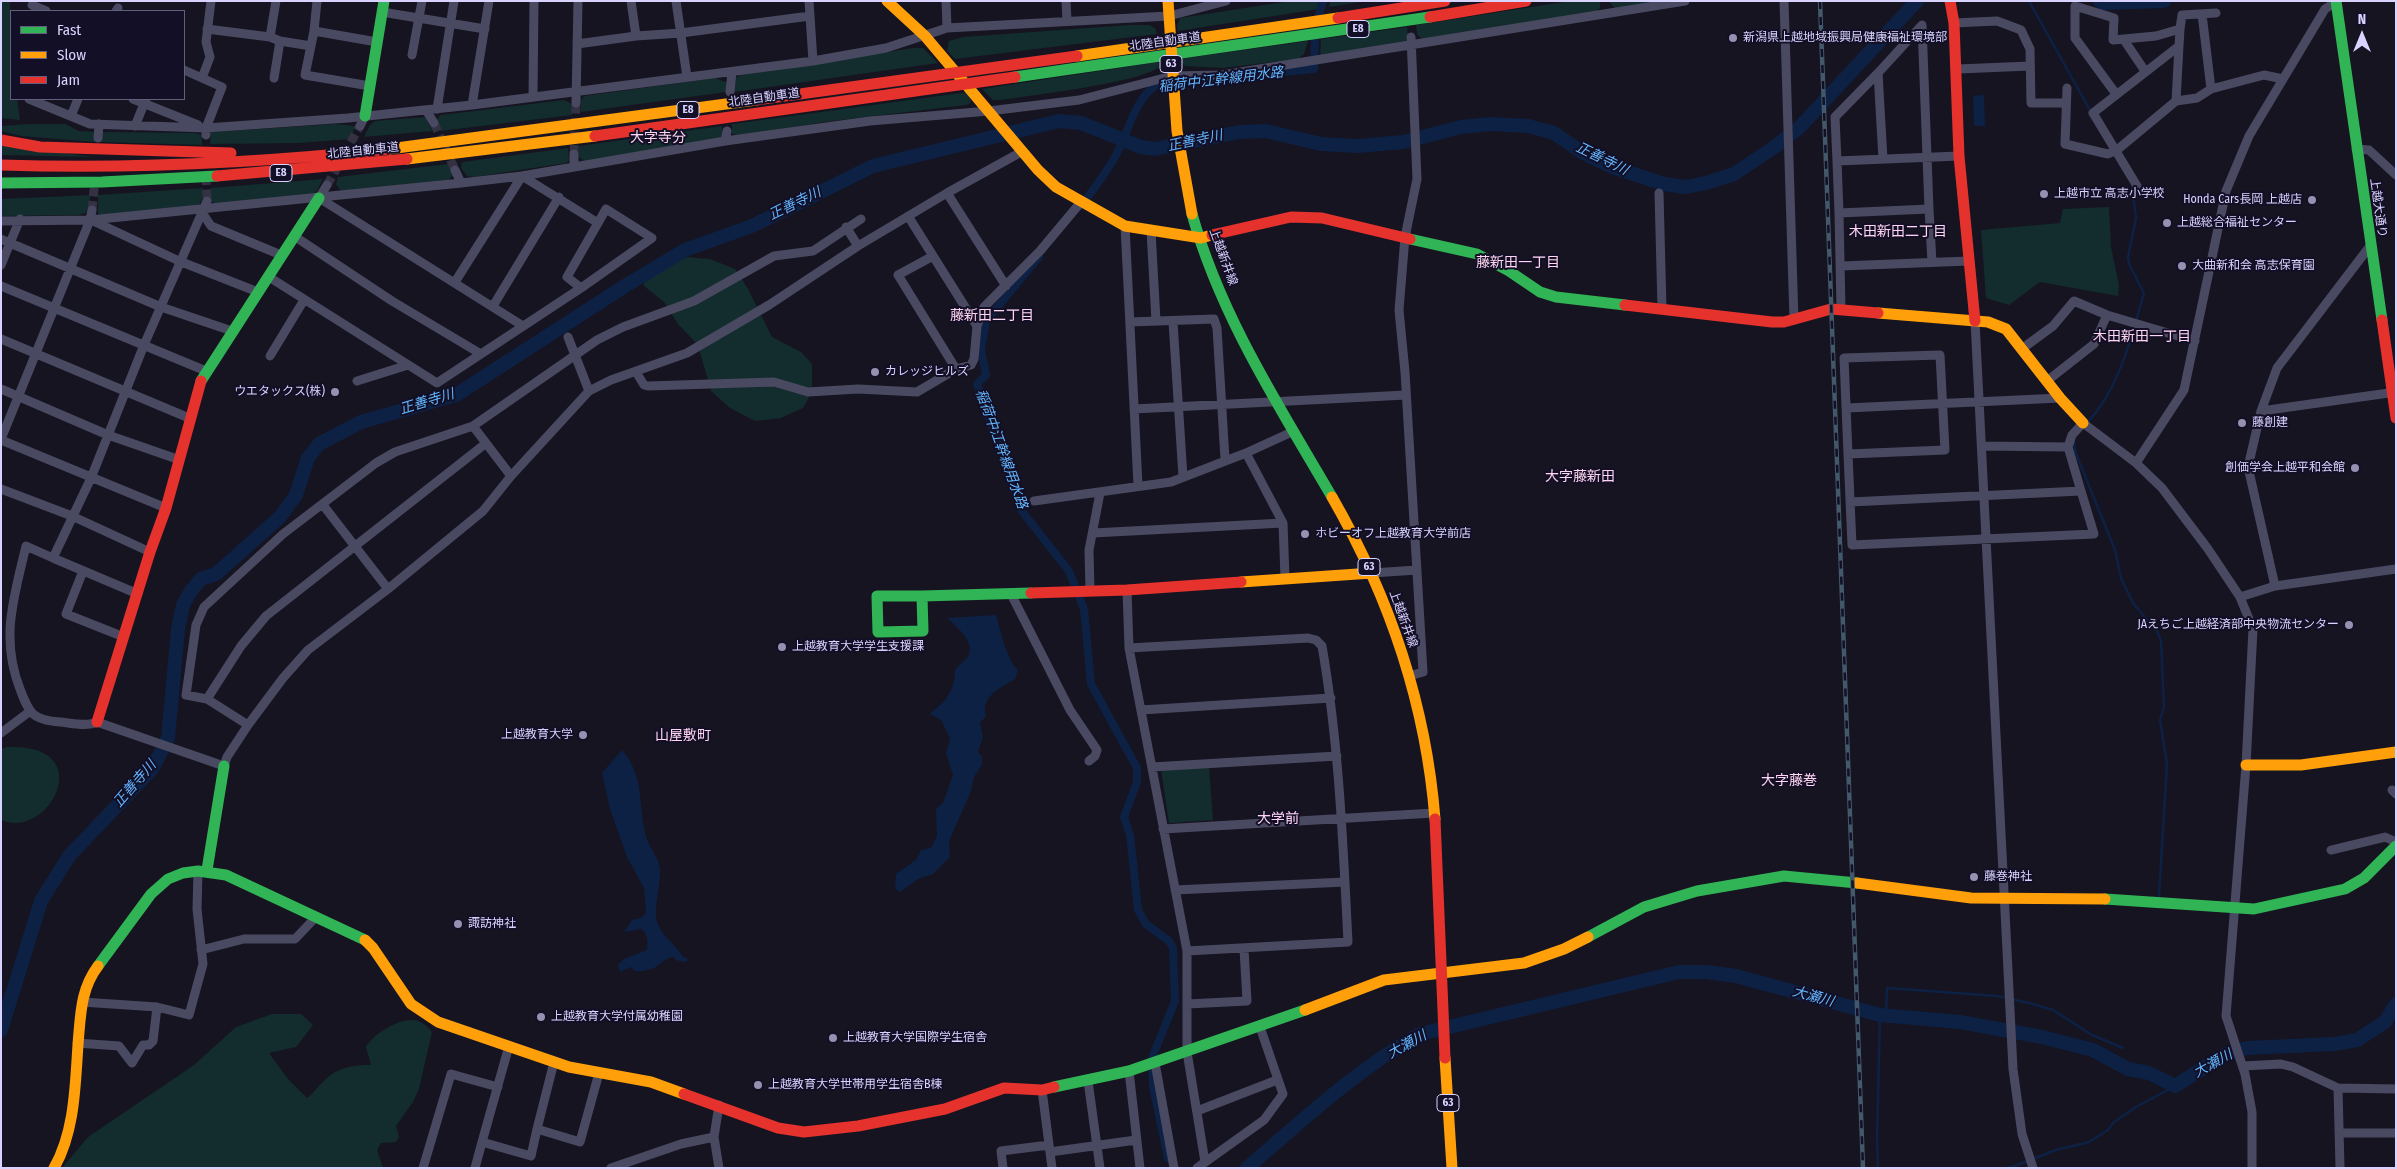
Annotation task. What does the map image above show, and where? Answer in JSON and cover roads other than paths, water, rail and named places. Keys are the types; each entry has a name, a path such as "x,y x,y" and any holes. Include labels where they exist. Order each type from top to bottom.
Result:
{"main road":[{"path":"887,1 898,6 1056,187 1125,226 1201,238 1273,220 1306,217 1336,221 1477,254 1495,262 1540,292 1576,301 1662,308 1753,321 1784,322 1831,309 1841,309 1988,322 2006,329 2023,348 2060,398 2086,426"},
{"name":"上越新井線","path":"1168,1 1177,126 1191,210 1233,320 1275,402 1338,506 1372,573 1409,676 1426,746 1434,813 1452,1168"},
{"name":"北陸自動車道","path":"1,166 110,168 184,166 318,157 433,144 1188,40 1446,1"},
{"name":"北陸自動車道","path":"1,183 128,183 191,180 434,158 1368,27 1526,1"},
{"name":"上越大通り","path":"2336,2 2370,246 2394,392 2396,418"},
{"path":"1951,5 1958,69 1959,156 1976,321"},
{"path":"363,121 383,7"},
{"path":"1,140 40,147 218,153 318,152 433,144"},
{"path":"1,193 128,186 191,180"},
{"path":"97,722 150,552 166,508 177,459 198,386 319,198"},
{"path":"922,596 922,631 878,632 877,596 1127,590 1372,573"},
{"path":"2246,765 2301,765 2396,752"},
{"path":"202,870 224,766"},
{"path":"54,1168 61,1156 70,1124 82,1002 88,979 151,894 168,879 183,873 202,870 226,875 365,940 378,954 411,1004 423,1014 438,1022 554,1062 599,1073 651,1082 778,1128 804,1132 858,1126 944,1109 1004,1088 1016,1087 1042,1090 1129,1071 1260,1027 1384,980 1441,975 1504,966 1542,958 1644,907 1697,891 1762,878 1784,876 1810,878 1913,889 1971,898 2094,898 2234,909 2261,908 2345,889 2364,878 2396,844"}],"street":[{"path":"202,78 210,57 206,42 211,1"},
{"path":"270,37 276,1"},
{"path":"318,1 305,75 370,86"},
{"path":"412,55 422,1"},
{"path":"437,109 454,1"},
{"path":"472,105 489,1"},
{"path":"533,97 534,1"},
{"path":"576,102 578,1"},
{"path":"631,1 636,36"},
{"path":"676,1 687,77"},
{"path":"809,1 813,61"},
{"path":"946,1 947,28"},
{"path":"1066,1 1067,21"},
{"path":"31,100 90,124 206,132 363,121 426,110 813,61 886,48 947,28 1169,16 1226,1"},
{"path":"1,221 20,219 90,220 200,211 522,176 725,141 870,121 989,111 1079,100 1172,76 1222,75 1411,41 1685,1"},
{"path":"1784,1 1794,320"},
{"path":"2136,464 2184,390 2226,191 2249,136 2325,8 2336,2"},
{"path":"32,4 44,10"},
{"path":"2116,94 2075,38 2075,6 2114,18 2113,40 2156,36 2180,29"},
{"path":"383,7 419,18 485,29"},
{"path":"2176,101 2182,15 2216,13"},
{"path":"2202,14 2211,89"},
{"path":"577,44 810,16"},
{"path":"1954,22 1998,21 2021,30 2030,49 2031,102 2066,104"},
{"path":"1841,309 1835,117 1922,25 1932,262"},
{"path":"207,29 270,37 280,41 311,46"},
{"path":"314,32 377,42"},
{"path":"2124,40 2145,71"},
{"path":"274,78 280,41"},
{"path":"1409,676 1423,672 1399,310 1405,237 1416,191 1411,41"},
{"path":"2137,186 2094,113 2145,71 2180,46"},
{"path":"1958,69 2030,66"},
{"path":"185,70 222,87 206,132"},
{"path":"730,92 732,72"},
{"path":"1878,73 1883,159"},
{"path":"2067,88 2065,144 2108,154 2117,150 2176,101 2196,98 2211,89 2264,75 2283,79"},
{"path":"71,116 78,100"},
{"path":"135,126 145,101 206,132"},
{"path":"426,110 434,123"},
{"path":"98,138 99,124"},
{"path":"725,141 727,131"},
{"path":"2356,149 2369,150 2396,175"},
{"path":"138,594 26,546 10,616 8,634 12,666 30,712 37,718 52,722 92,725 97,722 224,766 227,757 248,725 283,678 308,650 388,589 483,511 511,476 589,391 611,380 687,353 769,305 858,246 947,193 1023,151"},
{"path":"574,154 574,166"},
{"path":"1837,161 1959,156"},
{"path":"455,170 462,183"},
{"path":"522,176 598,224"},
{"path":"455,282 522,176"},
{"path":"319,198 327,185"},
{"path":"947,193 1006,286"},
{"path":"1660,193 1662,308"},
{"path":"319,198 523,326"},
{"path":"493,306 559,198"},
{"path":"53,558 91,478 144,345 200,211 206,201"},
{"path":"636,372 644,385 648,386 774,382 808,392 858,389 917,392 956,370 971,365 974,359 977,326 984,307 1040,251 1081,202"},
{"path":"268,277 437,383 581,288 652,238 606,209 567,277 581,288"},
{"path":"1839,213 1930,209"},
{"path":"92,210 71,269 1,440 166,508"},
{"path":"200,211 211,226 281,255"},
{"path":"908,216 977,326"},
{"path":"1,265 20,219"},
{"path":"248,725 207,700 186,695 196,625 201,612 283,534 376,463 395,452 473,426 597,340 622,327 694,301 774,256 813,251 860,219"},
{"path":"90,220 179,261 258,292"},
{"path":"1125,226 1138,485"},
{"path":"846,227 858,246"},
{"path":"1151,231 1156,321"},
{"path":"294,236 392,301 482,354"},
{"path":"1,239 161,308 232,331"},
{"path":"2276,586 2248,467 2261,410 2278,368 2370,246"},
{"path":"933,256 898,275 956,370"},
{"path":"1841,266 1969,261"},
{"path":"1,286 206,371"},
{"path":"270,356 304,300"},
{"path":"2023,348 2053,326 2074,301 2107,315 2195,341"},
{"path":"2047,381 2094,344 2107,315"},
{"path":"1130,322 1173,322 1214,319 1217,328 1225,459"},
{"path":"1976,321 2010,1014 2015,1084 2022,1134 2033,1168"},
{"path":"1173,322 1183,477"},
{"path":"568,337 589,391"},
{"path":"1,339 189,418"},
{"path":"1848,454 1945,450 1940,355 1844,358 1847,408 1848,454 1852,545 2094,534 2068,447 2072,435 2086,426 2136,464 2162,488 2208,549 2240,597 2253,630 2246,765 2226,1016 2241,1062 2252,1112 2252,1168"},
{"path":"357,381 408,365"},
{"path":"1,389 108,435 177,459"},
{"path":"2261,410 2394,392"},
{"path":"1134,409 1406,395"},
{"path":"1847,408 2060,398"},
{"path":"473,426 511,476"},
{"path":"1034,501 1170,482 1225,459 1246,453 1294,431"},
{"path":"207,700 241,646 266,616 485,444"},
{"path":"1983,446 2068,447"},
{"path":"1246,453 1283,522 1285,578"},
{"path":"1,489 72,516 150,552"},
{"path":"1850,502 2081,491"},
{"path":"1090,590 1089,550 1100,492"},
{"path":"323,505 353,547 388,589"},
{"path":"1093,533 1283,522"},
{"path":"2240,597 2276,586 2396,568"},
{"path":"1372,573 1417,570"},
{"path":"83,571 66,614 124,637"},
{"path":"1127,590 1129,648 1187,951 1187,1052 1206,1162"},
{"path":"1011,594 1070,710 1097,750 1095,756 1089,761"},
{"path":"1129,648 1308,638 1316,640 1322,646 1331,698 1337,756 1348,942 1187,951"},
{"path":"1141,710 1331,698"},
{"path":"1,733 30,712"},
{"path":"1152,767 1337,756"},
{"path":"1163,829 1434,813"},
{"path":"2331,850 2385,837 2396,844"},
{"path":"82,1002 157,1007 189,1015 203,964 197,909 202,870"},
{"path":"1175,890 1345,882"},
{"path":"201,950 244,939 295,939 315,918"},
{"path":"1187,1004 1247,1001 1244,949"},
{"path":"77,1043 119,1046 132,1063 143,1045 149,1045 153,1042 157,1007"},
{"path":"1197,1168 1264,1120 1283,1094 1260,1027"},
{"path":"475,1168 509,1046"},
{"path":"482,1142 531,1156 554,1062"},
{"path":"2241,1062 2281,1064 2294,1067 2338,1088 2396,1089"},
{"path":"1155,1063 1174,1168"},
{"path":"1129,1071 1140,1168"},
{"path":"537,1130 580,1142 599,1073"},
{"path":"424,1168 450,1074 498,1087"},
{"path":"1197,1111 1277,1080"},
{"path":"1088,1081 1100,1168"},
{"path":"2338,1088 2340,1168"},
{"path":"1042,1090 1052,1168"},
{"path":"718,1105 714,1137 718,1168"},
{"path":"2340,1133 2396,1133"},
{"path":"611,1168 681,1144 714,1137"},
{"path":"1003,1168 1001,1151 1097,1145 1136,1140"}],"water":[{"path":"1984,95 1985,126 1974,126 1973,96"},
{"path":"996,615 1010,660 1018,670 1015,679 993,693 986,703 986,716 980,723 983,737 978,752 982,757 982,765 974,777 971,791 949,841 950,857 933,874 918,879 900,892 895,889 896,874 916,860 921,850 931,848 937,836 936,809 943,803 953,775 946,753 950,738 941,720 930,714 950,693 954,682 955,670 967,658 970,653 970,647 968,641 947,618"},
{"path":"622,750 630,760 635,771 640,792 643,825 649,845 660,866 656,919 663,933 683,957 689,959 685,962 671,957 654,968 634,971 631,967 620,972 618,965 624,959 647,950 646,936 641,929 624,932 632,920 641,918 646,913 644,888 627,857 610,809 602,773"}],"waterway":[{"name":"稲荷中江幹線用水路","path":"1317,21 1323,1"},
{"name":"正善寺川","path":"1,1030 41,901 69,856 152,769 168,738 178,629 183,605 201,579 216,574 280,517 296,495 308,458 319,444 361,422 456,395 625,286 685,250 752,226 873,166 1059,121 1081,123 1141,147 1155,149 1239,132 1266,131 1321,144 1358,146 1403,142 1461,127 1490,124 1528,126 1554,133 1583,153 1612,167 1664,184 1686,187 1734,174 1800,127 1917,1"},
{"path":"2029,1 2091,112"},
{"name":"正善寺川","path":"2100,1 2103,3 2164,1"},
{"name":"稲荷中江幹線用水路","path":"1081,206 1114,158 1133,115 1149,91 1157,84 1314,69 1315,35"},
{"path":"2088,422 2099,408 2116,378 2129,344 2144,293 2129,264 2128,257 2136,218 2132,187"},
{"name":"稲荷中江幹線用水路","path":"1039,257 986,321 981,349 986,375 977,384 1021,510 1069,571 1084,609 1091,684 1137,768 1137,782 1124,817 1130,835 1138,910 1146,924 1169,941 1173,948 1175,1001 1152,1058 1153,1087 1168,1158"},
{"path":"2074,440 2075,451 2115,550 2121,578 2133,603 2157,631 2161,641 2164,707 2160,720 2167,764 2159,896"},
{"name":"大瀬川","path":"1247,1168 1352,1079 1420,1034 1679,972 1706,972 1736,976 1880,1015 1960,1022 2042,1037 2093,1050 2128,1069 2149,1073 2175,1086 2226,1054 2247,1048 2334,1044 2357,1040 2385,1022 2396,1004"},
{"path":"1886,1015 1887,988 1997,996 2053,1010 2092,1035 2123,1048"},
{"path":"1878,1168 1880,1015"},
{"path":"2033,1159 2056,1150 2089,1142 2108,1130 2114,1122 2136,1107 2175,1086"},
{"path":"2008,1168 2028,1161"}],"tunnel":[{"path":"574,154 576,103"},
{"path":"434,123 455,170"},
{"path":"344,154 360,126"},
{"path":"327,185 338,166"},
{"path":"206,176 207,201"},
{"path":"92,210 95,180"}],"railway":[{"path":"1820,1 1863,1168"}],"place":[{"name":"新潟県上越地域振興局健康福祉環境部","path":"1733,38"},
{"name":"上越市立 高志小学校","path":"2044,194"},
{"name":"Honda Cars長岡 上越店","path":"2312,200"},
{"name":"上越総合福祉センター","path":"2167,223"},
{"name":"大曲新和会 高志保育園","path":"2182,266"},
{"name":"カレッジヒルズ","path":"875,372"},
{"name":"ウエタックス(株)","path":"335,392"},
{"name":"藤創建","path":"2242,423"},
{"name":"創価学会上越平和会館","path":"2355,468"},
{"name":"ホビーオフ上越教育大学前店","path":"1305,534"},
{"name":"JAえちご上越経済部中央物流センター","path":"2349,625"},
{"name":"上越教育大学学生支援課","path":"782,647"},
{"name":"上越教育大学","path":"583,735"},
{"name":"藤巻神社","path":"1974,877"},
{"name":"諏訪神社","path":"458,924"},
{"name":"上越教育大学付属幼稚園","path":"541,1017"},
{"name":"上越教育大学国際学生宿舎","path":"833,1038"},
{"name":"上越教育大学世帯用学生宿舎B棟","path":"758,1085"}],"district":[{"name":"大字寺分","path":"658,138"},
{"name":"木田新田二丁目","path":"1898,232"},
{"name":"藤新田一丁目","path":"1518,263"},
{"name":"藤新田二丁目","path":"992,316"},
{"name":"木田新田一丁目","path":"2142,337"},
{"name":"大字藤新田","path":"1580,477"},
{"name":"山屋敷町","path":"683,736"},
{"name":"大字藤巻","path":"1789,781"},
{"name":"大学前","path":"1278,819"}]}
